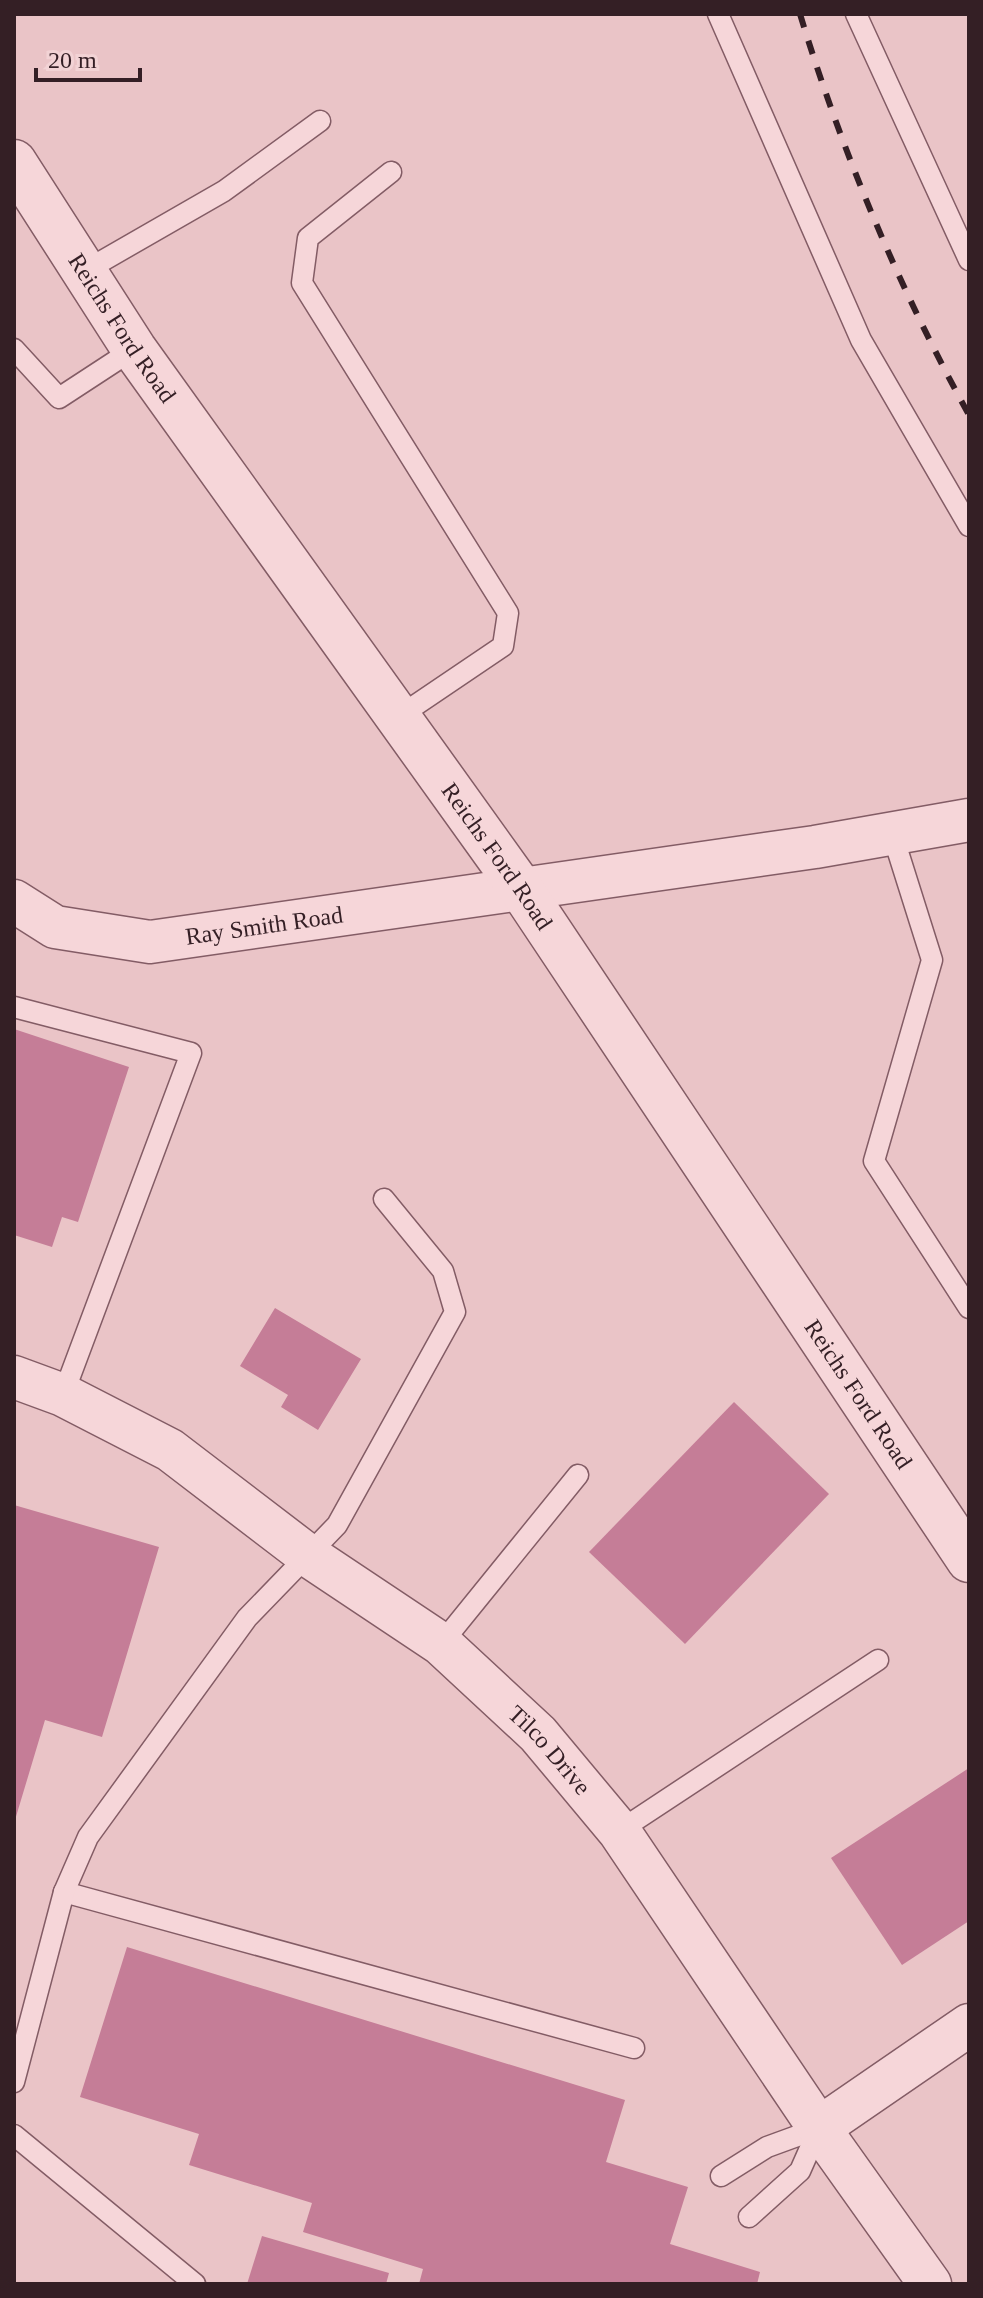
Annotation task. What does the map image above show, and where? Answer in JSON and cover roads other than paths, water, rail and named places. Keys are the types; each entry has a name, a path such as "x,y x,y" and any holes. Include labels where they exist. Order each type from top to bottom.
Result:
{"street":[{"name":"Reichs Ford Road","path":"14,162 134,349 522,890 968,1557"},
{"name":"Ray Smith Road","path":"14,901 55,927 150,942 522,890 969,820"},
{"name":"Tilco Drive","path":"14,1377 63,1395 170,1450 306,1554 441,1644 538,1734 619,1831 819,2128 930,2284"},
{"path":"819,2128 969,2025"}],"lane":[{"path":"718,14 861,340 969,526"},
{"path":"856,14 969,260"},
{"path":"83,272 224,191 320,121"},
{"path":"391,172 308,238 302,283 508,613 503,646 398,717"},
{"path":"14,349 59,398 134,349"},
{"path":"892,833 932,960 874,1161 969,1308"},
{"path":"14,1007 191,1053 63,1395"},
{"path":"14,2082 64,1892 88,1837 247,1618 337,1525 455,1312 443,1271 384,1199"},
{"path":"441,1644 578,1475"},
{"path":"619,1831 878,1660"},
{"path":"64,1892 634,2048"},
{"path":"721,2176 767,2147 819,2128"},
{"path":"749,2217 800,2171 819,2128"},
{"path":"14,2135 195,2284"}],"railway":[{"path":"800,14 834,117 874,219 919,318 969,415"}]}
